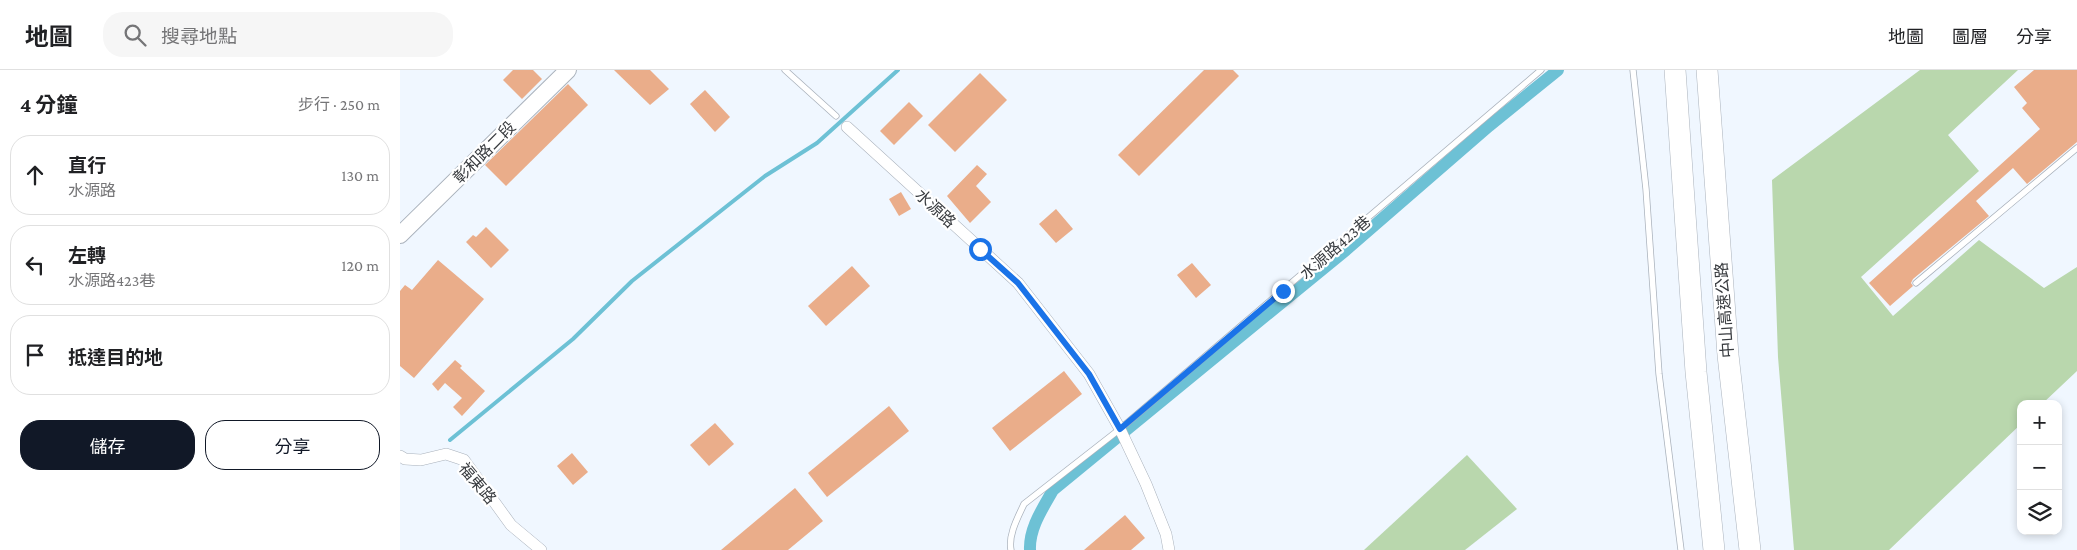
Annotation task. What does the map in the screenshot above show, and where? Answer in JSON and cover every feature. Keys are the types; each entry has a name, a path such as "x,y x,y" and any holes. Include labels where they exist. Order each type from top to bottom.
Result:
{"highway":[{"name":"中山高速公路","path":"1676,70 1696,372 1714,550"},
{"name":"中山高速公路","path":"1706,70 1728,355 1750,550"}],"street":[{"name":"彰和路二段","path":"400,235 568,70"},
{"name":"水源路","path":"847,127 1018,283 1089,374 1120,429 1146,484 1166,534 1169,550"},
{"name":"福東路","path":"400,456 405,459 421,460 446,454 464,460 511,525 541,550"}],"lane":[{"path":"785,70 836,116"},
{"name":"水源路423巷","path":"1011,550 1010,544 1016,520 1024,504 1120,429 1541,70"},
{"path":"1634,70 1646,189 1659,374 1681,550"},
{"path":"1916,283 2077,148"}],"green space":[{"path":"1920,70 2018,70 1948,135 1979,171 1861,277 1893,316 1979,240 2044,288 2077,267 2077,371 2046,400 2017,400 2017,428 1889,550 1794,550 1778,357 1772,180"},
{"path":"1467,455 1517,509 1465,550 1364,550"}],"building":[{"path":"513,70 533,70 542,79 522,99 503,80"},
{"path":"614,70 650,70 669,89 650,105"},
{"path":"1204,70 1233,70 1239,76 1139,176 1118,155"},
{"path":"2034,70 2077,70 2077,142 2027,184 2013,168 1976,201 1989,216 1913,279 1911,283 1913,286 1890,306 1869,283 2040,129 2022,108 2027,103 2014,87"},
{"path":"980,73 1007,100 955,152 928,125"},
{"path":"568,84 588,105 506,186 485,165"},
{"path":"705,90 730,117 715,132 690,104"},
{"path":"909,102 923,116 894,145 880,131"},
{"path":"977,165 987,174 976,186 991,202 970,223 947,196"},
{"path":"901,192 911,209 899,216 889,199"},
{"path":"1056,209 1073,229 1056,243 1039,224"},
{"path":"486,227 509,250 491,268 466,242 473,235 476,237"},
{"path":"438,260 484,299 414,378 400,366 400,291 405,285 412,290"},
{"path":"1192,263 1211,285 1196,298 1177,275"},
{"path":"852,266 870,286 826,326 808,306"},
{"path":"455,360 462,366 460,368 485,391 462,416 453,407 462,398 445,383 438,391 432,384"},
{"path":"1064,371 1082,394 1010,451 992,428"},
{"path":"889,406 909,431 827,497 808,473"},
{"path":"715,423 734,444 709,466 690,445"},
{"path":"572,453 588,472 573,485 557,466"},
{"path":"795,488 823,521 788,550 721,550"},
{"path":"1125,515 1145,538 1131,550 1084,550"}],"waterway":[{"path":"450,440 573,339 632,281 765,176 817,143 898,70"},
{"path":"1030,550 1034,526 1053,490 1346,250 1489,126 1558,70"}],"route":[{"path":"980,249 1018,283 1089,374 1120,429 1283,291"}]}
